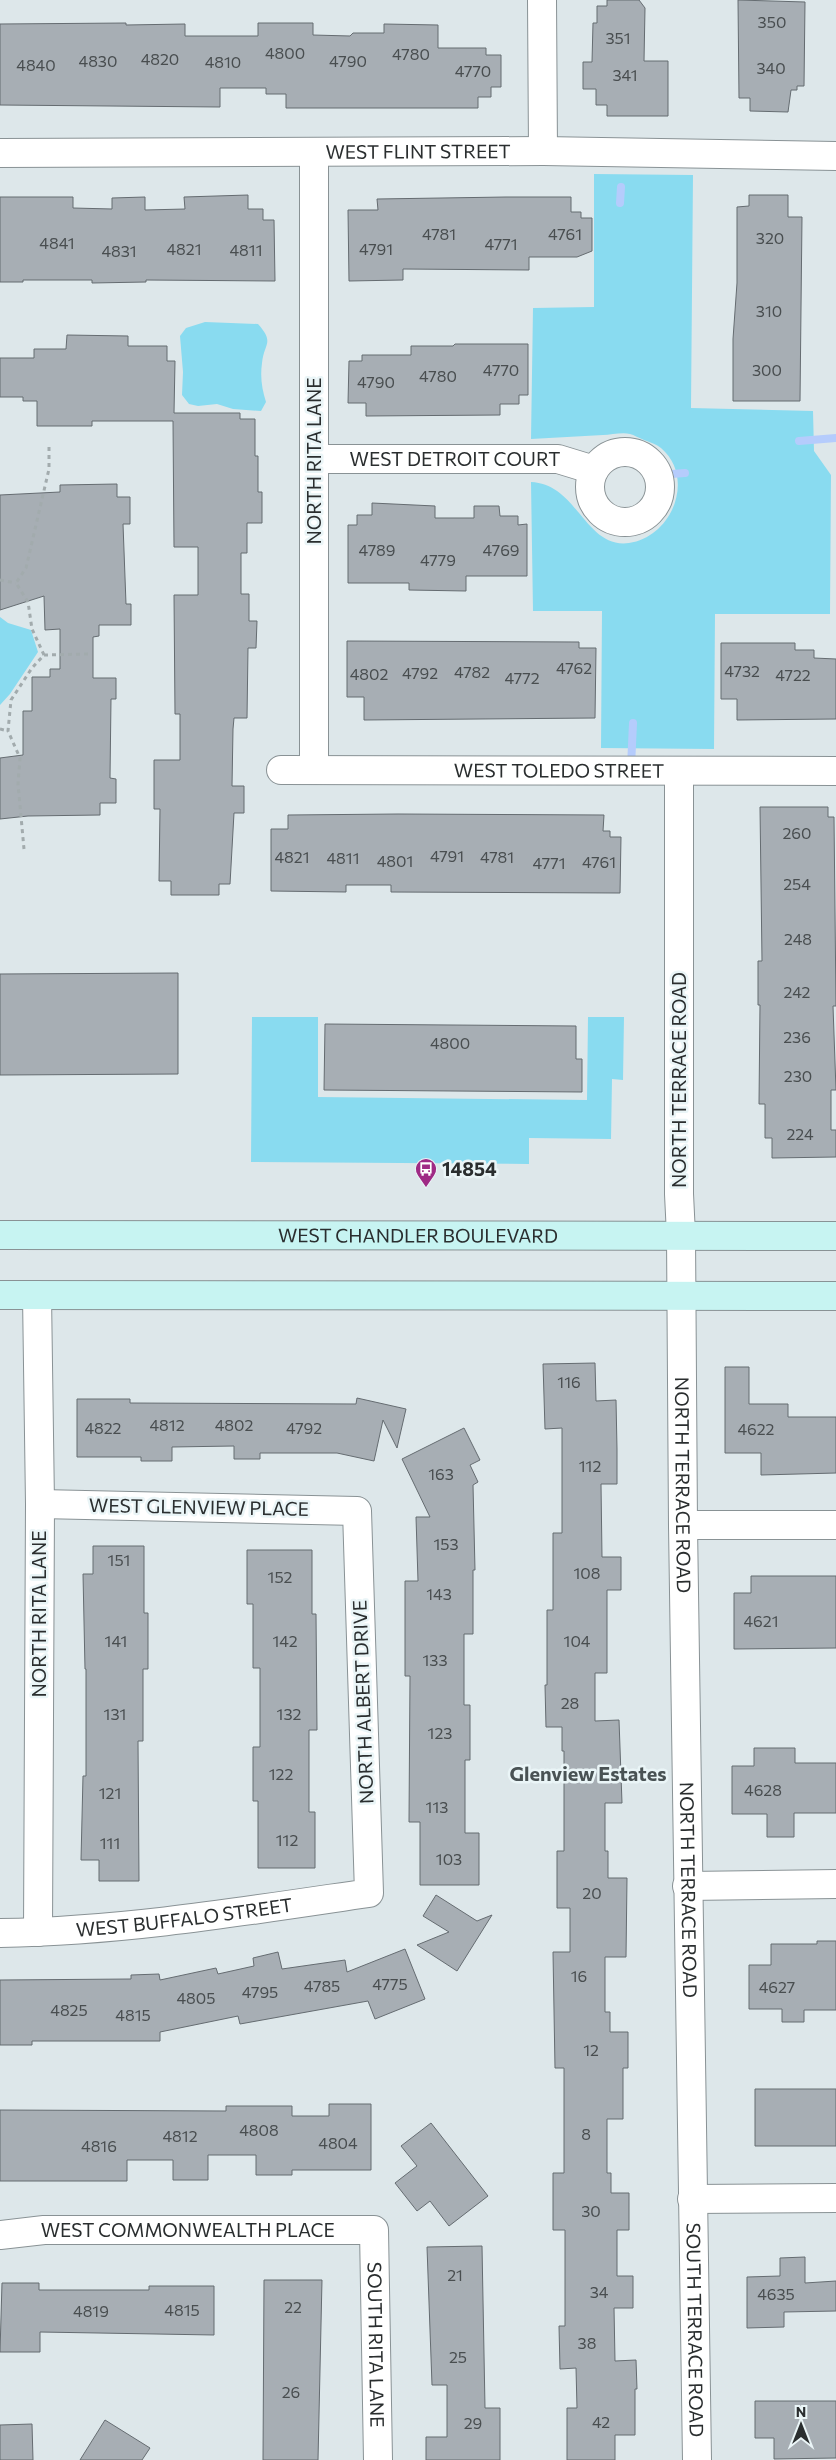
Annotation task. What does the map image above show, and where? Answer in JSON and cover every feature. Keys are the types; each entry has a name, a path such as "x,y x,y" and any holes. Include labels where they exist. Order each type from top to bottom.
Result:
{"main road":[{"name":"WEST CHANDLER BOULEVARD","path":"0,1235 836,1236"},
{"path":"0,1295 836,1296"}],"street":[{"path":"542,0 543,151"},
{"name":"WEST FLINT STREET","path":"0,153 543,151 836,156"},
{"name":"NORTH RITA LANE","path":"314,152 314,770"},
{"name":"WEST DETROIT COURT","path":"314,459 558,460 594,470"},
{"name":"WEST TOLEDO STREET","path":"281,770 836,771"},
{"name":"NORTH TERRACE ROAD","path":"679,771 679,1194 682,1235 683,1526 692,2199"},
{"name":"NORTH RITA LANE","path":"37,1295 40,1504 38,1932"},
{"name":"WEST GLENVIEW PLACE","path":"40,1504 358,1511"},
{"name":"NORTH ALBERT DRIVE","path":"358,1511 369,1893"},
{"path":"683,1526 836,1526"},
{"path":"687,1886 836,1884"},
{"name":"WEST BUFFALO STREET","path":"0,1933 159,1923 369,1893"},
{"path":"692,2199 836,2198"},
{"name":"SOUTH TERRACE ROAD","path":"692,2199 697,2460"},
{"name":"WEST COMMONWEALTH PLACE","path":"0,2235 44,2230 374,2230"},
{"name":"SOUTH RITA LANE","path":"374,2230 378,2460"}],"path":[{"path":"16,583 26,568 49,470 50,445"},
{"path":"0,580 16,583 28,602 32,629 44,655"},
{"path":"24,849 18,784 20,758 8,731 11,700 32,668 44,655 88,654"},
{"path":"0,729 8,731"}],"shaded area":[{"path":"594,174 693,175 691,408 813,411 814,451 831,475 830,614 715,614 714,749 601,748 602,611 533,611 531,482 547,485 560,493 591,527 602,536 614,542 629,543 644,538 657,530 667,518 678,490 677,475 671,460 655,444 632,434 620,433 531,439 533,308 594,307"},
{"path":"205,322 258,324 263,330 267,343 261,374 266,402 261,411 233,409 217,404 198,406 189,404 182,395 183,372 180,336 186,328"},
{"path":"0,617 8,623 31,630 38,652 10,694 0,705"},
{"path":"252,1017 318,1017 318,1097 587,1100 588,1017 624,1017 623,1080 612,1079 611,1139 529,1138 529,1164 251,1162"}],"building":[{"path":"607,0 639,0 645,8 644,61 668,61 668,116 607,116 607,105 596,105 596,89 583,89 583,62 592,62 593,23 597,23 597,6 607,6"},
{"path":"738,0 805,2 804,86 797,86 797,90 791,90 788,112 750,111 750,98 739,98"},
{"path":"126,23 126,25 185,24 185,36 258,36 258,23 313,23 313,35 350,36 353,33 384,33 384,24 438,25 438,48 486,48 486,55 501,55 501,87 491,87 491,97 478,97 478,108 286,108 286,94 266,94 266,88 220,88 220,107 0,105 0,24"},
{"path":"248,195 248,209 263,209 263,220 274,220 275,281 146,280 146,282 92,283 92,280 23,280 23,282 0,282 0,197 73,197 73,208 112,209 112,198 145,197 145,210 185,209 184,197"},
{"path":"749,195 788,195 788,217 802,217 800,401 733,401 733,339 737,283 737,207 749,206"},
{"path":"571,197 571,212 581,212 581,218 592,218 592,251 577,257 529,257 529,270 403,269 403,280 349,281 348,210 378,210 377,199"},
{"path":"67,335 128,336 128,346 167,346 167,361 175,361 174,413 240,413 240,419 255,419 255,456 258,456 258,492 262,492 262,523 247,523 247,553 241,553 241,594 249,594 249,621 257,621 256,648 248,648 247,718 234,718 233,729 232,786 244,786 244,813 234,813 230,884 219,884 219,895 171,895 171,881 159,881 160,809 154,809 154,760 180,760 180,714 175,714 174,595 198,595 198,547 174,547 173,421 92,421 92,426 37,426 37,401 23,401 23,397 0,397 0,358 34,358 34,349 66,349"},
{"path":"455,344 528,344 528,395 519,395 519,404 500,404 500,415 366,416 366,403 348,403 349,361 362,361 362,355 411,355 411,346 453,346"},
{"path":"117,484 117,497 130,497 130,524 123,524 126,604 131,604 131,625 99,625 99,636 93,637 93,678 116,678 116,699 111,699 110,778 116,779 116,803 100,803 100,815 28,816 0,819 0,758 23,755 23,711 32,711 32,677 50,677 50,669 60,669 60,629 45,630 44,596 0,610 0,495 60,492 60,485"},
{"path":"372,503 435,506 435,518 474,518 474,506 499,506 500,516 518,516 518,525 527,524 527,576 466,576 466,591 409,590 409,583 348,583 348,525 357,525 357,515 372,515"},
{"path":"347,641 579,642 579,648 596,648 595,718 364,720 364,697 347,697"},
{"path":"721,643 795,643 795,650 814,650 814,658 836,659 836,719 737,720 737,699 721,699"},
{"path":"760,807 828,807 828,817 834,817 836,1006 833,1006 836,1090 831,1090 831,1130 836,1130 836,1157 772,1158 772,1138 765,1138 765,1104 759,1104 760,1005 758,1005 758,961 762,961"},
{"path":"288,815 604,815 603,831 610,831 610,837 621,837 620,893 391,892 391,885 346,885 346,892 271,891 271,829 288,829"},
{"path":"178,973 178,1074 0,1075 0,974"},
{"path":"325,1024 576,1026 576,1059 582,1059 582,1092 324,1090"},
{"path":"595,1363 596,1401 616,1400 617,1484 601,1484 602,1557 621,1557 621,1590 607,1590 607,1673 595,1673 595,1721 619,1720 622,1803 605,1803 605,1851 608,1851 608,1878 627,1878 626,1957 605,1957 605,2012 610,2012 610,2032 628,2032 628,2068 623,2068 623,2119 607,2119 607,2173 611,2173 611,2193 629,2193 629,2230 617,2230 617,2276 633,2276 633,2308 614,2308 615,2361 636,2360 637,2389 635,2389 635,2435 615,2435 615,2460 567,2460 567,2408 577,2408 576,2368 560,2369 559,2326 565,2326 565,2230 553,2230 553,2173 564,2173 564,2068 555,2068 553,1952 570,1952 570,1908 557,1908 557,1851 564,1851 564,1751 562,1751 562,1727 546,1727 545,1685 547,1685 547,1610 553,1610 553,1533 562,1533 562,1428 545,1429 543,1364"},
{"path":"725,1367 749,1367 749,1404 788,1404 788,1417 836,1417 836,1473 761,1475 761,1453 725,1453"},
{"path":"357,1398 406,1409 397,1448 383,1420 374,1461 337,1453 260,1453 260,1459 234,1459 234,1446 172,1447 172,1461 141,1461 141,1457 77,1457 77,1399 130,1399 130,1403 356,1404"},
{"path":"464,1428 480,1460 470,1465 478,1482 473,1485 475,1570 473,1570 473,1634 464,1634 464,1705 470,1705 470,1760 465,1760 465,1833 479,1833 479,1885 420,1885 420,1822 409,1822 410,1676 405,1676 405,1581 418,1581 416,1517 430,1517 402,1459"},
{"path":"93,1546 144,1546 144,1613 148,1613 148,1669 143,1669 143,1741 138,1741 139,1881 99,1881 99,1860 81,1860 83,1776 86,1776 86,1669 83,1574 93,1574"},
{"path":"247,1550 312,1550 312,1614 316,1614 317,1730 309,1730 309,1812 315,1812 315,1868 258,1868 258,1801 253,1801 253,1747 260,1747 260,1668 253,1668 253,1604 247,1604"},
{"path":"751,1576 836,1576 836,1648 734,1649 734,1593 751,1593"},
{"path":"754,1748 795,1748 795,1763 836,1763 836,1813 794,1813 794,1837 767,1837 767,1814 732,1814 732,1766 754,1766"},
{"path":"436,1895 477,1921 492,1915 457,1971 417,1945 449,1932 423,1916"},
{"path":"817,1941 836,1941 836,2010 804,2010 804,2022 782,2022 782,2009 749,2009 749,1965 771,1965 771,1944 817,1944"},
{"path":"405,1949 425,1999 375,2019 368,2001 240,2024 238,2016 160,2032 160,2041 32,2041 32,2045 0,2045 0,1980 131,1979 131,1975 159,1974 160,1980 216,1968 218,1974 254,1966 253,1958 278,1952 282,1969 345,1960 347,1972"},
{"path":"755,2089 836,2089 836,2146 755,2146"},
{"path":"329,2104 371,2104 371,2170 292,2170 292,2175 256,2175 256,2155 208,2155 208,2180 173,2180 173,2160 127,2160 127,2181 0,2181 0,2110 226,2111 226,2106 292,2106 292,2116 329,2116"},
{"path":"431,2123 488,2196 449,2226 430,2201 417,2211 395,2183 417,2166 401,2146"},
{"path":"482,2246 485,2408 500,2408 500,2460 426,2460 426,2437 447,2437 447,2385 432,2385 427,2247"},
{"path":"805,2257 805,2283 836,2281 836,2311 784,2312 784,2327 747,2328 747,2277 780,2276 780,2258"},
{"path":"264,2280 322,2280 318,2460 263,2460"},
{"path":"2,2283 39,2283 39,2290 149,2290 149,2286 214,2286 214,2335 40,2332 40,2352 0,2352"},
{"path":"755,2401 836,2401 836,2458 774,2459 774,2438 755,2438"},
{"path":"105,2420 150,2448 142,2460 80,2460"},
{"path":"32,2424 33,2460 0,2460 0,2425"}],"waterway":[{"path":"620,203 621,187"},
{"path":"799,441 836,438"},
{"path":"658,475 685,473"},
{"path":"631,767 633,723"}],"place":[{"name":"14854","path":"426,1188"}],"district":[{"name":"Glenview Estates","path":"588,1774"}]}
